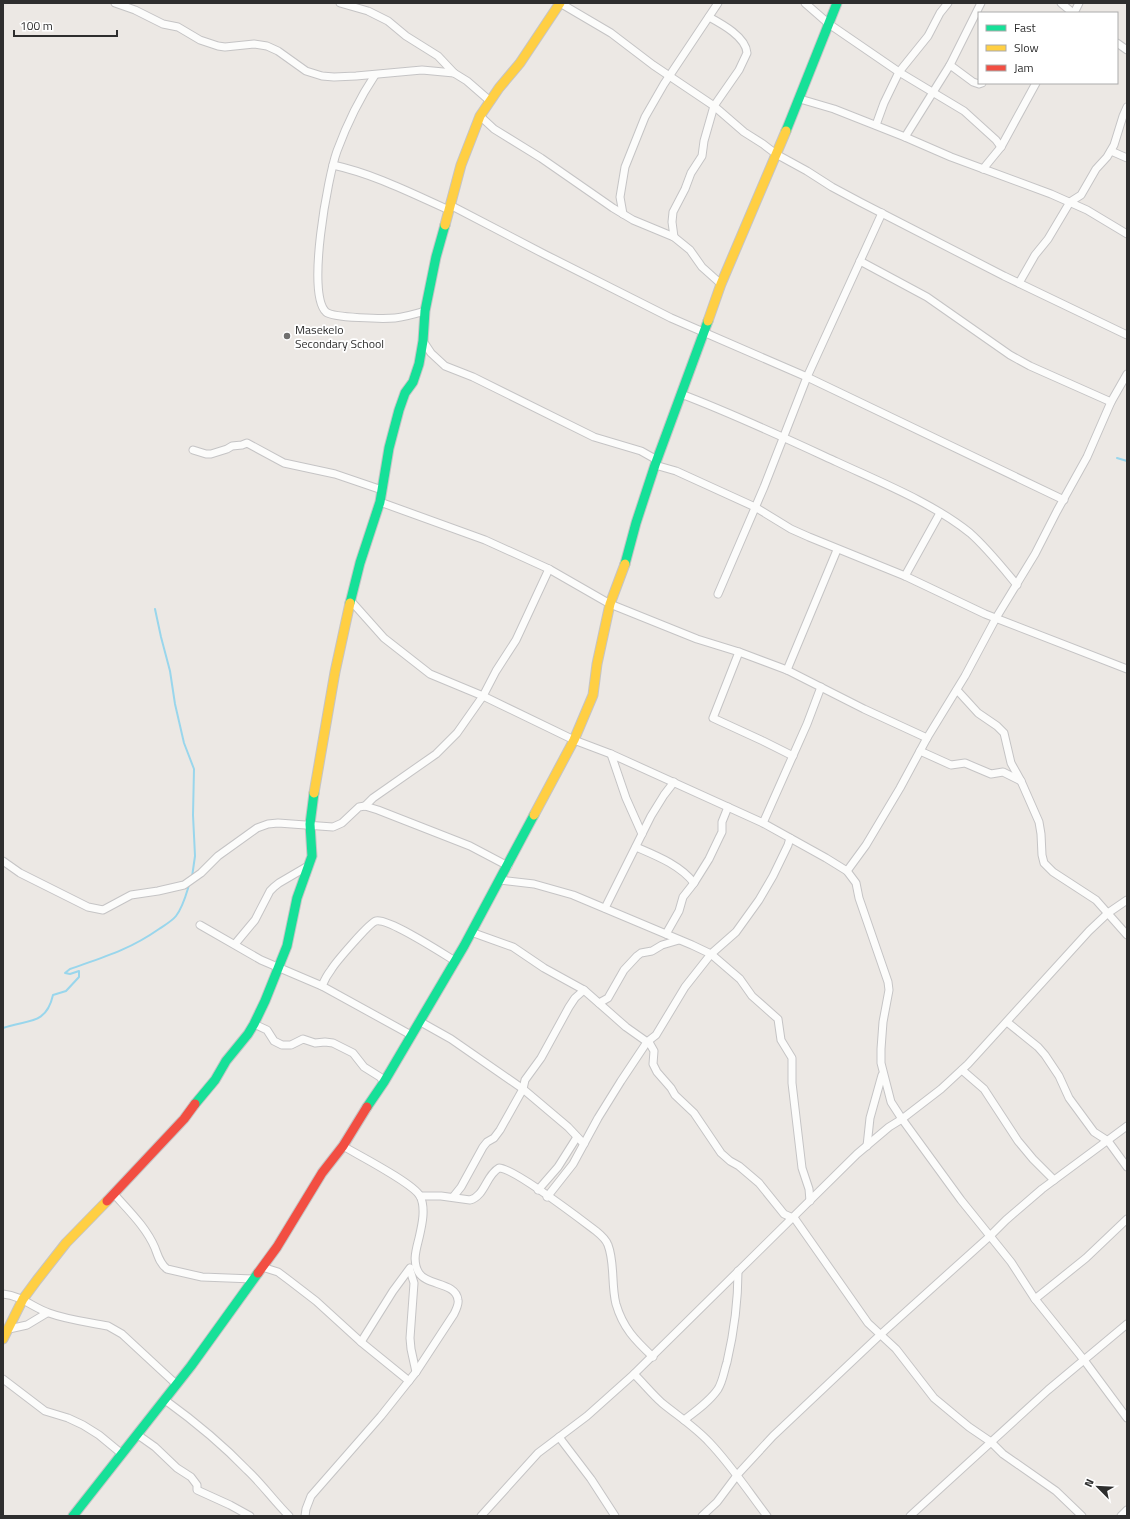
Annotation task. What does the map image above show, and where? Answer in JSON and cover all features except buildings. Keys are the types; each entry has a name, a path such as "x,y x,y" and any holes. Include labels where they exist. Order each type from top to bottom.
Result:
{"street":[{"path":"115,3 135,10 163,24 178,27 200,40 218,46 225,47 254,44 267,46 278,51 311,73 334,77 422,70 454,73"},
{"path":"340,3 368,11 388,21 406,36 438,56 454,73 467,81 490,101"},
{"path":"3,1339 23,1299 66,1243 184,1119 196,1102 212,1084 226,1061 242,1042 254,1024 278,968 286,946 297,898 312,852 310,824 314,789 335,672 351,601 360,563 380,502 389,448 399,410 405,393 416,373 423,341 425,312 439,245 467,148 480,116 520,63 560,3 611,33 714,106 744,132 776,154 837,190 1020,283 1127,335"},
{"path":"623,214 620,197 625,167 646,117 658,94 718,3"},
{"path":"804,3 829,24 899,72 964,111 996,140 1001,147"},
{"path":"73,1516 191,1366 277,1247 322,1173 343,1146 384,1082 418,1021 455,961 508,866 574,740 593,695 597,664 610,604 626,559 656,463 721,284 800,98 837,3"},
{"path":"876,125 884,103 899,72 928,36 940,13 948,3"},
{"path":"905,136 950,65 981,3"},
{"path":"1061,3 1072,12"},
{"path":"1074,12 1079,3"},
{"path":"674,238 672,222 673,212 685,190 691,173 702,156 704,141 714,106 746,59 747,51 744,45 728,28 709,17"},
{"path":"1118,44 1127,50"},
{"path":"950,65 978,84"},
{"path":"374,75 345,129 333,165 327,197 318,267 321,304 329,314 334,315 397,318 425,312"},
{"path":"983,169 1001,147 1035,84"},
{"path":"800,98 834,109 905,136 951,157 1051,194 1087,210 1127,234"},
{"path":"1020,283 1035,255 1052,233 1070,202 1081,194 1096,169 1103,163 1111,151 1125,117 1127,108"},
{"path":"480,116 494,129 540,158 607,204 623,214 674,238 690,250 702,268 721,284"},
{"path":"1111,151 1127,158"},
{"path":"333,165 361,172 450,207 671,318 807,377 1064,500"},
{"path":"718,594 755,507 807,377 882,213"},
{"path":"860,261 927,296 1010,355 1030,366 1111,402"},
{"path":"423,341 431,353 445,366 473,377 594,437 606,442 641,451 656,463 755,507 791,529 837,550 905,576 996,618 1127,669"},
{"path":"847,871 866,845 900,788 927,738 957,690 996,618 1017,585 1087,457 1111,402 1127,374"},
{"path":"681,394 722,410 890,486 940,513 971,534 1017,585"},
{"path":"193,450 211,454 228,449 232,446 248,444 284,463 335,474 382,490"},
{"path":"380,502 471,534 549,569 610,604 697,638 787,670 864,709 927,738"},
{"path":"905,576 940,513"},
{"path":"787,670 837,550"},
{"path":"3,862 20,873 88,907 103,910 131,895 158,891 184,884 201,873 218,856 262,825 278,823 310,824 327,827 337,825 360,807 365,806 373,798 400,778 444,748 457,733 483,696 496,671 516,640 549,569"},
{"path":"351,601 378,632 423,669 440,679 483,696 574,740 611,754 763,823 847,871 856,883 888,982 889,990 883,1022 881,1050 883,1071 891,1102 902,1119 1011,1262 1034,1299 1084,1360 1127,1418"},
{"path":"739,652 713,718 792,756"},
{"path":"763,823 807,724 821,687"},
{"path":"957,690 978,713 1002,729 1006,738 1009,758 1039,822 1042,855 1046,867 1096,900 1127,935"},
{"path":"920,751 951,765 965,763 991,774 1003,772 1021,781"},
{"path":"611,754 626,798 642,834"},
{"path":"605,908 659,802 674,782"},
{"path":"365,806 470,846 508,866"},
{"path":"666,934 679,911 683,897 709,859 722,832 722,822 728,807"},
{"path":"547,1197 573,1164 606,1104 647,1042 656,1035 678,997 711,954 736,932 759,900 773,876 790,838"},
{"path":"636,847 676,867 690,877 694,883"},
{"path":"234,944 255,920 274,887 308,866"},
{"path":"500,880 534,884 573,895 605,908 711,954 740,979 752,996 778,1019 780,1037 792,1058 792,1083 802,1168 809,1189 810,1201"},
{"path":"481,1516 538,1453 587,1416 634,1374 857,1154 889,1127 902,1119 941,1089 962,1070 1089,931 1108,913 1127,900"},
{"path":"322,986 331,970 367,927 376,921 380,921 404,932 455,961"},
{"path":"200,925 261,960 322,986 411,1035"},
{"path":"471,932 513,946 544,968 584,990 626,1027 652,1046 654,1050 653,1064 657,1072 675,1094 694,1113 714,1145 730,1161 739,1166 759,1183 784,1214 792,1217 798,1222 864,1317 880,1335 896,1349 940,1403 969,1427 1056,1491 1082,1516"},
{"path":"599,1003 608,998 624,970 637,956 641,953 652,951 662,945 679,940"},
{"path":"453,1198 461,1187 483,1147 487,1142 494,1138 500,1130 523,1089 525,1080 542,1058 568,1007 584,990"},
{"path":"418,1021 451,1039 523,1089 568,1127 584,1144"},
{"path":"1006,1022 1038,1047 1045,1055 1059,1076 1068,1098 1094,1132 1108,1142 1127,1167"},
{"path":"254,1024 267,1030 274,1041 282,1045 291,1045 304,1039 315,1043 332,1043 353,1053 364,1067 380,1077 384,1082"},
{"path":"962,1070 984,1088 1018,1141 1054,1180"},
{"path":"868,1146 870,1118 880,1088 883,1071"},
{"path":"702,1516 717,1502 738,1474 773,1436 880,1335 1006,1220 1054,1180 1094,1150 1108,1142 1127,1126"},
{"path":"538,1190 558,1167 577,1137"},
{"path":"343,1146 400,1179 414,1189 420,1196 423,1216 421,1230 410,1270 393,1291 361,1342"},
{"path":"420,1196 441,1196 470,1200 476,1198 485,1187 494,1171 498,1168 509,1171 538,1190 596,1231 605,1240 609,1250 616,1304 621,1317 628,1332 652,1357"},
{"path":"114,1194 134,1216 149,1237 161,1262 167,1270 210,1278 253,1279"},
{"path":"1034,1299 1086,1258 1127,1219"},
{"path":"305,1516 311,1496 409,1381 454,1314 458,1299 455,1292 420,1276 414,1257"},
{"path":"262,1267 278,1272 316,1301 361,1342 409,1381"},
{"path":"410,1270 414,1283 410,1343 416,1372"},
{"path":"684,1420 696,1412 713,1395 721,1382 735,1324 738,1271"},
{"path":"3,1294 13,1295 23,1299 47,1313 68,1319 115,1328 176,1384"},
{"path":"9,1329 27,1325 47,1313"},
{"path":"910,1516 1048,1390 1127,1324"},
{"path":"634,1374 662,1402 709,1441 738,1474 753,1498 767,1516"},
{"path":"3,1380 45,1411 68,1418 83,1425 99,1435 122,1454"},
{"path":"165,1400 203,1428 248,1470 289,1516"},
{"path":"138,1435 155,1447 177,1468 191,1477 197,1485 197,1490 250,1516"},
{"path":"559,1437 587,1474 615,1516"},
{"path":"1121,1516 1127,1510"}],"waterway":[{"path":"1117,458 1127,461"},
{"path":"155,609 170,671 175,704 184,743 194,769 193,815 195,856 192,877"},
{"path":"3,1028 34,1020 46,1012 53,995 66,991 79,977 79,971 70,974 65,973 70,969 127,948 170,921 181,909 189,885"}],"traffic: fast":[{"path":"786,131 837,3"},
{"path":"350,603 360,563 380,502 389,448 399,410 405,393 413,382 419,364 423,341 425,311 436,257 445,225"},
{"path":"625,564 636,523 655,465 708,321"},
{"path":"195,1104 215,1080 226,1061 248,1034 254,1024 287,946 297,898 312,856 310,824 314,793"},
{"path":"367,1107 384,1082 464,946 534,815"},
{"path":"73,1516 191,1366 258,1273"}],"traffic: slow":[{"path":"445,225 461,165 480,116 499,88 520,63 560,3"},
{"path":"708,321 721,284 786,131"},
{"path":"534,815 574,740 593,695 597,664 610,604 625,564"},
{"path":"314,793 335,672 350,603"},
{"path":"3,1339 23,1299 37,1280 66,1243 107,1201"}],"traffic: jam":[{"path":"107,1201 184,1119 195,1104"},
{"path":"258,1273 277,1247 322,1173 343,1146 367,1107"}],"place":[{"name":"Masekelo Secondary School","path":"287,336"}]}
